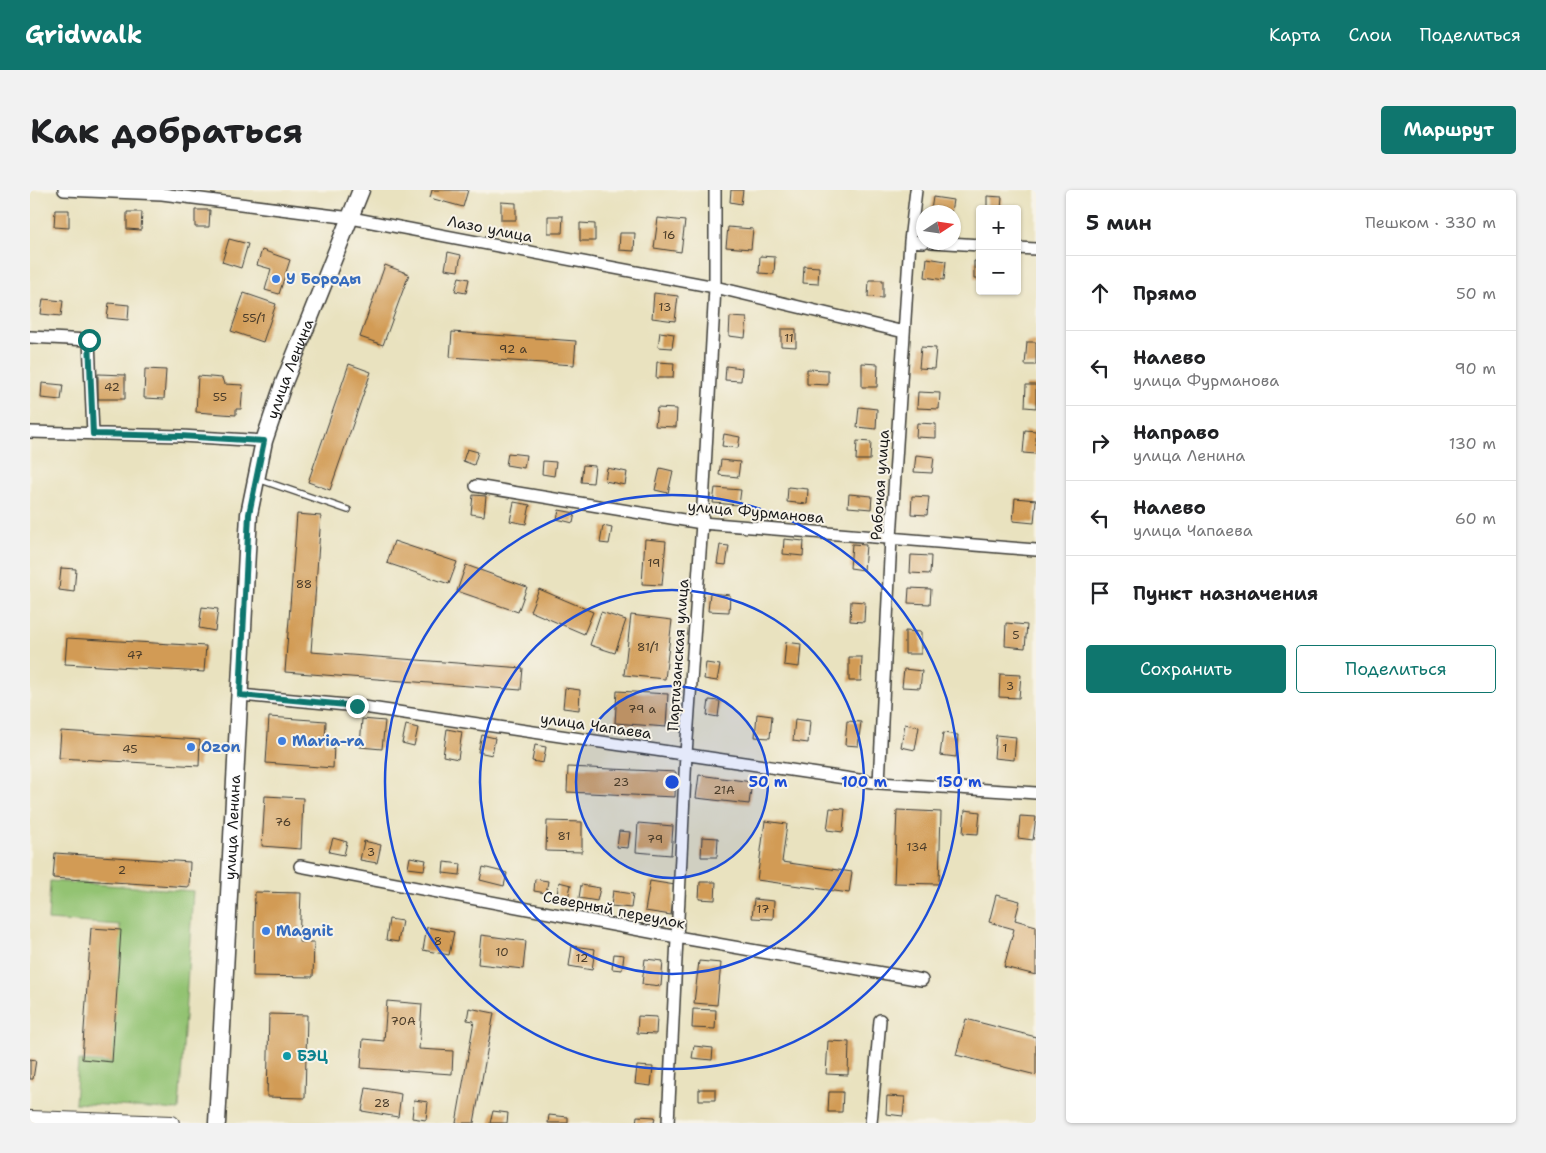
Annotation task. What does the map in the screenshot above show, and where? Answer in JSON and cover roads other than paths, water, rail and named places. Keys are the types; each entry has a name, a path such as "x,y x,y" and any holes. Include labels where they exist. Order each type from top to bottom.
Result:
{"main road":[{"name":"улица Ленина","path":"217,1123 249,514 264,441 283,385 362,190"}],"street":[{"name":"Лазо улица","path":"64,190 162,192 351,218 715,287 904,332"},
{"name":"Партизанская улица","path":"668,1123 686,754 702,523 715,287 716,190"},
{"name":"Рабочая улица","path":"880,783 891,538 910,241 916,190"},
{"path":"910,241 916,241"},
{"path":"961,244 976,245"},
{"path":"1021,248 1036,249"},
{"path":"30,337 89,340 93,434"},
{"path":"30,432 180,436 264,441"},
{"name":"улица Фурманова","path":"476,486 702,523 1036,550"},
{"name":"улица Чапаева","path":"240,695 357,706 880,783 1036,793"},
{"name":"Северный переулок","path":"300,866 677,937 922,980"},
{"path":"871,1123 880,1020"},
{"path":"30,1118 45,1121 172,1123"}],"lane":[{"path":"256,479 348,510"}],"place":[{"name":"У Бороды","path":"276,279"},
{"name":"Maria-ra","path":"282,741"},
{"name":"Ozon","path":"191,747"},
{"name":"Magnit","path":"266,931"},
{"name":"БЭЦ","path":"287,1056"}]}
